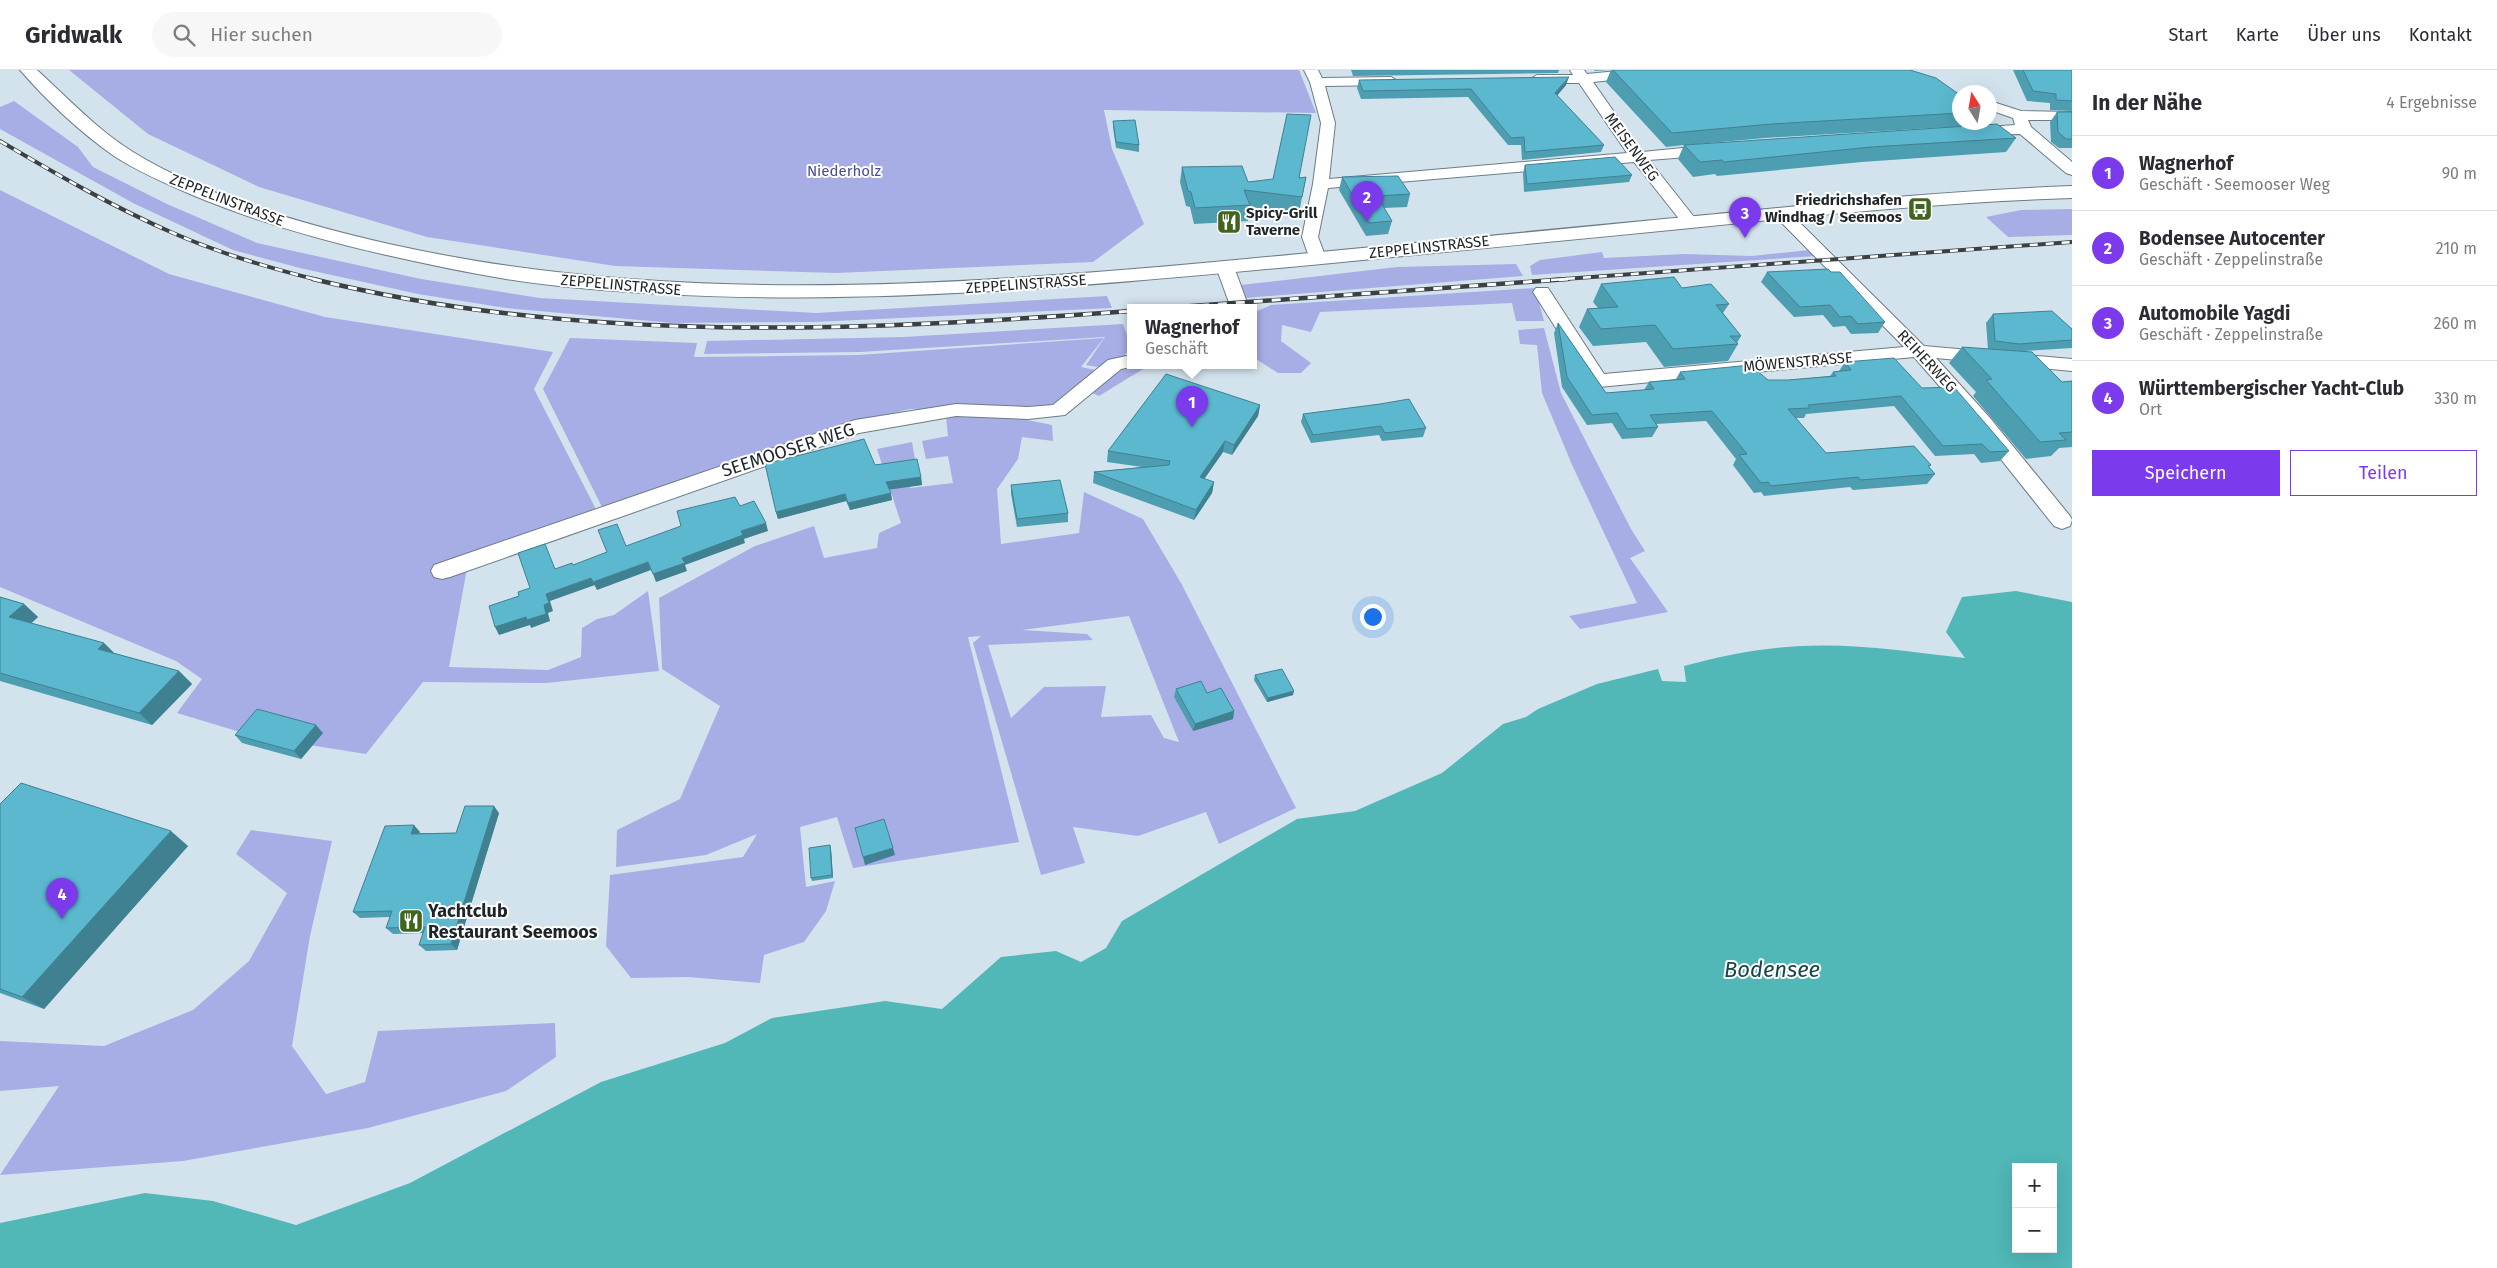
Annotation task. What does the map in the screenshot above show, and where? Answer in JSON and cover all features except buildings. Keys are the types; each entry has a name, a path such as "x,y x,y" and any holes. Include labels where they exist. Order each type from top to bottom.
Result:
{"main road":[{"name":"ZEPPELINSTRASSE","path":"28,70 122,153 158,173 219,199 318,233 410,257 507,274 609,286 687,290 852,293 1037,283 1225,267 1780,213 2014,193 2072,192"}],"street":[{"path":"1524,80 1580,74 1668,70"},
{"name":"MEISENWEG","path":"1580,74 1638,157 1690,222"},
{"path":"1317,258 1310,237 1321,184 1328,123 1314,76 1406,81"},
{"path":"1997,109 2022,122 2072,170"},
{"path":"1956,133 2072,116"},
{"path":"1321,184 1726,149"},
{"name":"REIHERWEG","path":"1780,213 1919,351 1983,423 2062,521"},
{"path":"1225,267 1239,304"},
{"name":"MÖWENSTRASSE","path":"1542,292 1599,381 1919,351 2072,366"},
{"name":"SEEMOOSER WEG","path":"442,570 854,426 956,410 1028,413 1058,412 1115,364 1127,362"}],"green space":[{"name":"Niederholz","path":"69,70 1299,70 1316,113 1104,110 1112,149 1144,224 1093,262 836,273 615,266 427,237 259,187 148,134"},
{"path":"14,101 78,147 93,167 167,204 257,243 421,279 540,298 816,313 1107,296 1112,308 814,322 673,323 506,308 418,294 300,268 233,250 133,203 0,129 0,107"},
{"path":"0,190 169,274 325,317 553,352 534,389 600,517 468,563 449,667 548,670 581,657 582,628 597,619 614,615 648,591 659,671 546,683 423,682 366,754 253,736 177,713 202,679 176,661 0,587"},
{"path":"2072,209 2072,235 2008,237 1986,217 2021,210"},
{"path":"1810,250 1817,256 1532,275 1530,266 1540,260 1602,252 1604,258 1684,254 1752,256"},
{"path":"1516,264 1523,276 1245,298 1241,285 1397,267"},
{"path":"1535,288 1544,321 1516,321 1512,303 1320,312 1311,332 1282,325 1281,341 1311,363 1301,373 1278,373 1257,360 1257,311 1271,305"},
{"path":"1123,324 1127,335 1127,352 1117,362 1107,366 1086,365 1105,337 860,352 704,354 707,341 903,337"},
{"path":"1544,328 1561,393 1631,529 1645,551 1630,558 1668,612 1580,629 1569,616 1637,603 1573,467 1542,393 1537,345 1520,344 1518,330"},
{"path":"570,338 697,343 694,357 858,355 1104,338 1081,367 1100,371 1061,405 1033,408 910,409 819,431 603,509 543,389"},
{"path":"1127,367 1127,369 1143,369 1099,396 1090,392 1112,371"},
{"path":"946,417 1012,417 1052,425 1053,441 1022,437 1018,459 997,489 1001,544 1079,533 1084,492 1143,519 1181,583 1296,808 1219,844 1206,812 1138,836 1073,827 1085,863 1041,875 973,643 981,636 968,637 1019,842 853,868 837,817 800,827 806,887 835,881 826,911 804,942 764,955 760,983 688,977 631,978 606,946 610,875 743,857 757,834 706,855 616,867 617,830 680,799 720,706 662,669 659,598 755,546 814,526 824,558 877,548 879,533 901,523 877,449 912,442 916,465 905,467 910,488 953,483 948,456 926,459 922,441 948,436","holes":["1129,616 1179,742 1164,738 1151,715 1101,717 1106,686 1044,687 1011,718 988,645 1093,640 1087,634 1022,630"]},
{"path":"251,830 332,841 310,936 292,1046 326,1094 365,1082 378,1031 555,1023 556,1057 506,1091 368,1128 183,1161 0,1175 59,1086 0,1091 0,1041 104,1046 193,1010 249,961 287,893 236,854"}],"water":[{"name":"Bodensee","path":"2016,591 2072,602 2072,1268 0,1268 0,1223 145,1193 213,1201 296,1225 410,1183 601,1082 725,1043 772,1018 885,1001 942,1009 1001,957 1056,951 1081,962 1106,948 1122,921 1297,819 1355,811 1442,773 1503,724 1526,717 1538,709 1597,684 1658,669 1662,681 1686,682 1684,666 1742,653 1786,647 1821,645 1862,647 1965,658 1946,632 1962,597"}],"railway":[{"path":"0,141 107,201 173,233 244,260 318,280"},
{"path":"1551,280 2072,242"},
{"path":"313,279 414,300 516,315 618,323 720,327 823,327 926,324 1127,311"},
{"path":"1220,304 1568,279"}],"place":[{"name":"Friedrichshafen Windhag / Seemoos","path":"1920,209"},
{"name":"Spicy-Grill Taverne","path":"1229,222"},
{"name":"Bodensee Autocenter","path":"1367,222"},
{"name":"Automobile Yagdi","path":"1745,238"},
{"name":"Wagnerhof","path":"1192,427"},
{"name":"Württembergischer Yacht-Club","path":"62,919"},
{"name":"Yachtclub Restaurant Seemoos","path":"411,921"}]}
